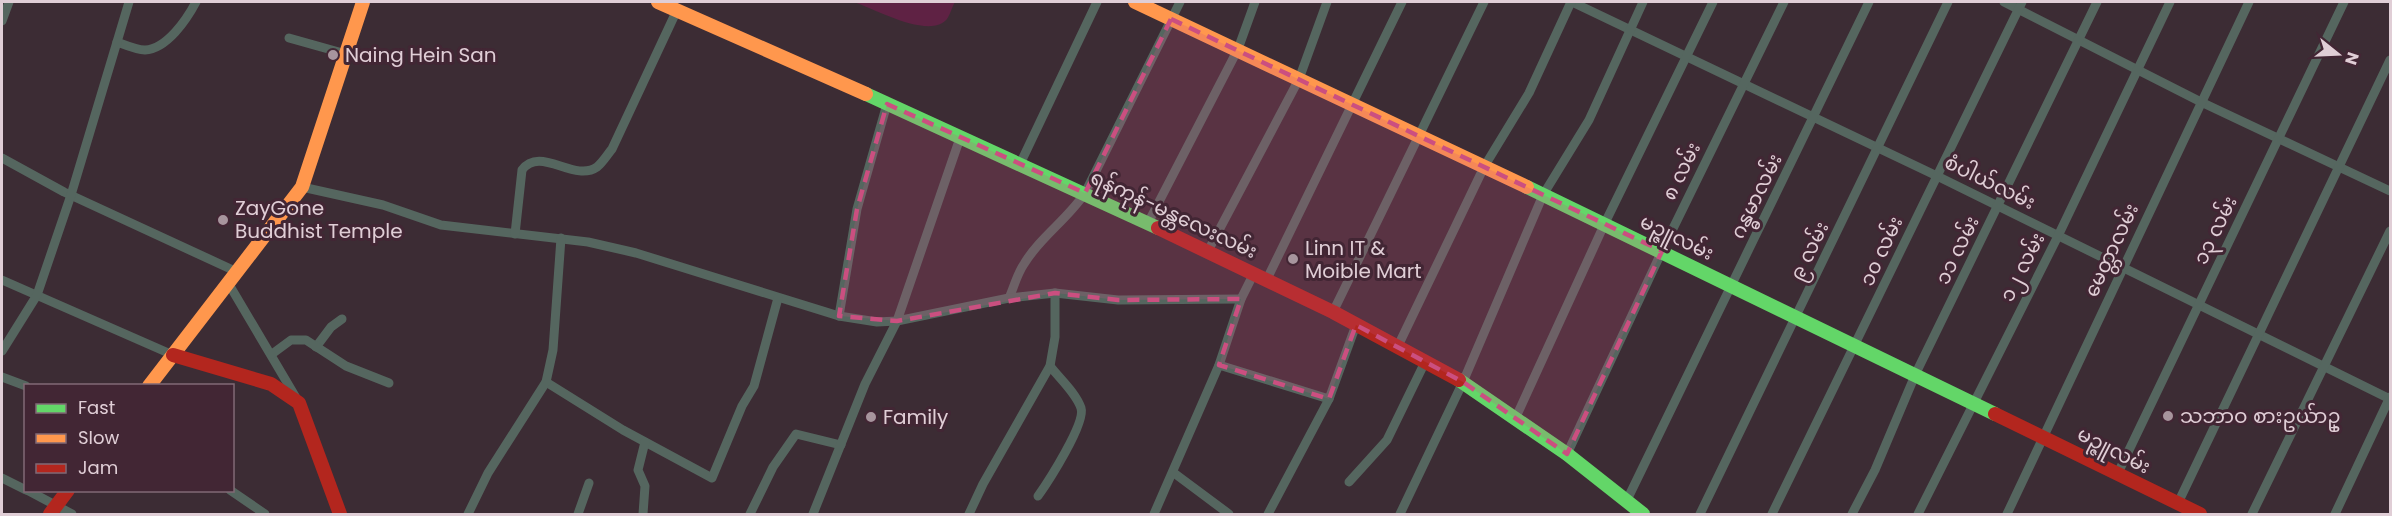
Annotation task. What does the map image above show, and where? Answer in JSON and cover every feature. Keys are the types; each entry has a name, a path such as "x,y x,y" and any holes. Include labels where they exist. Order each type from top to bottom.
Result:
{"street":[{"path":"2,21 9,2"},
{"path":"2,351 37,294 71,195 129,2"},
{"path":"117,42 144,50 154,48 164,42 191,13 196,2"},
{"path":"151,384 231,276 302,188 363,2"},
{"name":"ရန်ကုန်-မန္တလေးလမ်း","path":"658,2 733,33 1085,193 1333,312 1463,382 1568,454 1643,514"},
{"path":"1020,164 1097,2"},
{"name":"မဉ္ဇူလမ်း","path":"1134,2 1238,49 1662,251 1796,318 1916,373 2200,514"},
{"path":"1009,298 1023,265 1036,248 1074,209 1085,193 1180,2"},
{"path":"1148,223 1238,49 1255,2"},
{"path":"1208,251 1299,79 1327,2"},
{"path":"1267,279 1402,2"},
{"path":"1333,312 1484,2"},
{"path":"1397,348 1484,167 1529,93 1571,2"},
{"name":"စံပါယ်လမ်း","path":"1571,2 1687,55 2390,398"},
{"path":"1400,514 1463,382 1543,195 1589,120 1642,2"},
{"path":"1516,417 1605,225 1713,2"},
{"name":"၈ လမ်း","path":"1568,454 1662,251 1784,2"},
{"name":"ဂန္ဓမာလမ်း","path":"1626,502 1869,2"},
{"name":"၉ လမ်း","path":"1700,514 1948,2"},
{"path":"2004,2 2020,5 2201,102 2391,191"},
{"name":"၁၁ လမ်း","path":"1852,514 1875,470 1916,373 2097,2"},
{"name":"၁၂ လမ်း","path":"1918,514 2058,236 2170,2"},
{"name":"မေတ္တာလမ်း","path":"2007,514 2249,2"},
{"name":"၁၃ လမ်း","path":"2118,473 2344,2"},
{"name":"၁၀ လမ်း","path":"1772,514 2020,5"},
{"path":"515,234 522,170 526,164 538,161 577,171 587,171 595,169 603,161 612,149 676,10"},
{"path":"289,38 346,54"},
{"path":"2178,503 2391,60"},
{"path":"839,316 857,209 887,104"},
{"path":"813,514 865,384 897,321 960,138"},
{"path":"2,158 231,276 299,403 340,514"},
{"path":"302,188 383,205 441,225 561,238 636,253 839,316 877,322 897,321 1009,298 1055,293 1118,300 1172,297 1241,299"},
{"path":"2252,514 2326,368 2391,231"},
{"path":"468,514 488,473 546,382 553,350 561,238"},
{"path":"1154,514 1174,473 1219,365 1241,299 1254,273"},
{"path":"2,280 173,355 271,384 299,403"},
{"path":"969,514 983,484 1050,366 1055,337 1055,293"},
{"path":"546,382 645,442 712,478 742,406 754,387 778,298"},
{"path":"316,347 331,327 342,318"},
{"path":"1268,514 1329,399 1356,325"},
{"path":"272,354 297,338 306,340 346,366 389,383"},
{"path":"1348,482 1387,440 1425,362"},
{"path":"1219,365 1329,399"},
{"path":"1038,496 1078,431 1083,416 1077,401 1050,366"},
{"path":"2,377 24,385"},
{"path":"2335,514 2390,398"},
{"path":"750,514 773,467 796,434 841,445"},
{"path":"643,514 645,486 638,470 645,442"},
{"path":"1174,473 1229,514"},
{"path":"2,477 24,489"},
{"path":"578,514 589,483"},
{"path":"29,492 54,510 72,514"},
{"path":"54,510 67,492"},
{"path":"233,492 265,514"}],"highlighted area":[{"path":"1171,19 1662,251 1567,454 1463,382 1356,325 1329,399 1219,365 1241,299 1118,300 1055,293 897,321 839,316 857,209 887,104 1085,193"}],"shaded area":[{"path":"854,2 955,2 947,19 939,25 928,26 902,21"}],"traffic: fast":[{"path":"866,94 1158,228"},
{"path":"1527,187 1995,414"},
{"path":"1459,380 1567,454 1643,514"}],"traffic: slow":[{"path":"151,384 302,187 363,2"},
{"path":"658,2 866,94"},
{"path":"1135,2 1527,187"}],"traffic: jam":[{"path":"1158,228 1333,312 1459,380"},
{"path":"173,355 271,384 299,403 340,514"},
{"path":"1995,414 2200,514"},
{"path":"50,514 66,492"}],"place":[{"name":"Naing Hein San","path":"333,55"},
{"name":"ZayGone Buddhist Temple","path":"223,220"},
{"name":"Linn IT & Moible Mart","path":"1293,259"},
{"name":"သဘာဝ စားဥယ်ာဥ္","path":"2168,416"},
{"name":"Family","path":"871,417"}]}
